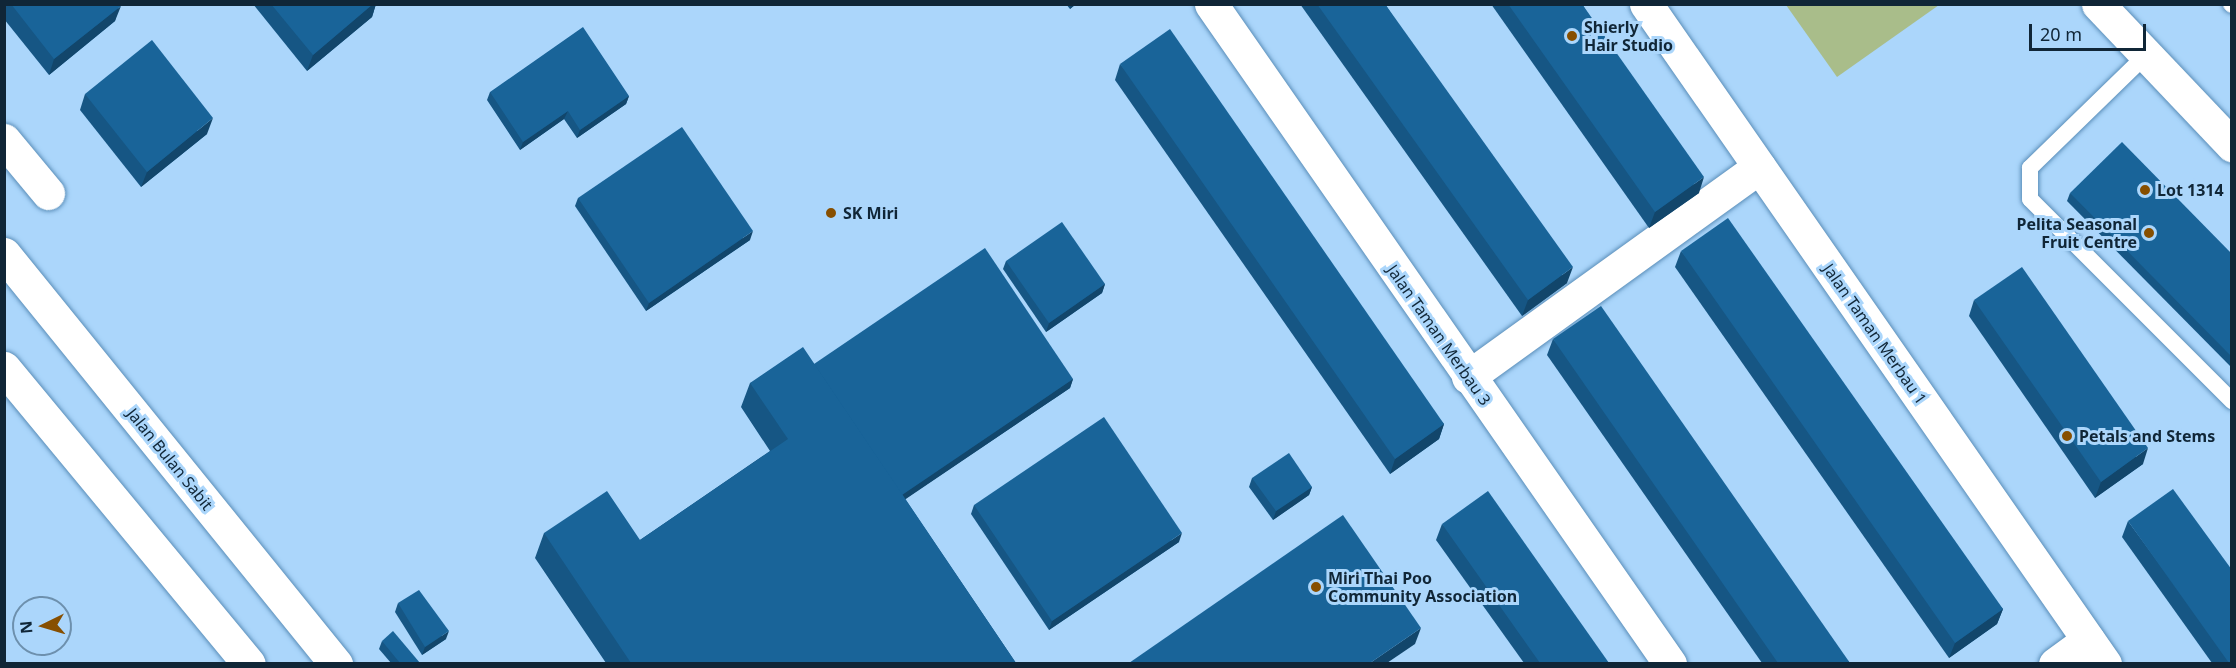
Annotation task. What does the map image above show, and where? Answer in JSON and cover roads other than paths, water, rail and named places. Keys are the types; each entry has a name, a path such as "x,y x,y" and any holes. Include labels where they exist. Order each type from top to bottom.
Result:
{"street":[{"name":"Jalan Taman Merbau 3","path":"1211,4 1670,663"},
{"name":"Jalan Taman Merbau 1","path":"1646,4 2097,652"},
{"path":"2098,4 2232,145"},
{"path":"4,140 48,193"},
{"path":"1468,376 1759,167"},
{"name":"Jalan Bulan Sabit","path":"4,254 336,663"},
{"path":"4,368 249,663"},
{"path":"2055,663 2097,652"}],"lane":[{"path":"2146,55 2030,168 2030,199 2232,401"}],"place":[{"name":"Shierly Hair Studio","path":"1572,36"},
{"name":"Lot 1314","path":"2145,190"},
{"name":"SK Miri","path":"831,213"},
{"name":"Pelita Seasonal Fruit Centre","path":"2149,233"},
{"name":"Petals and Stems","path":"2067,436"},
{"name":"Miri Thai Poo Community Association","path":"1316,587"}]}
